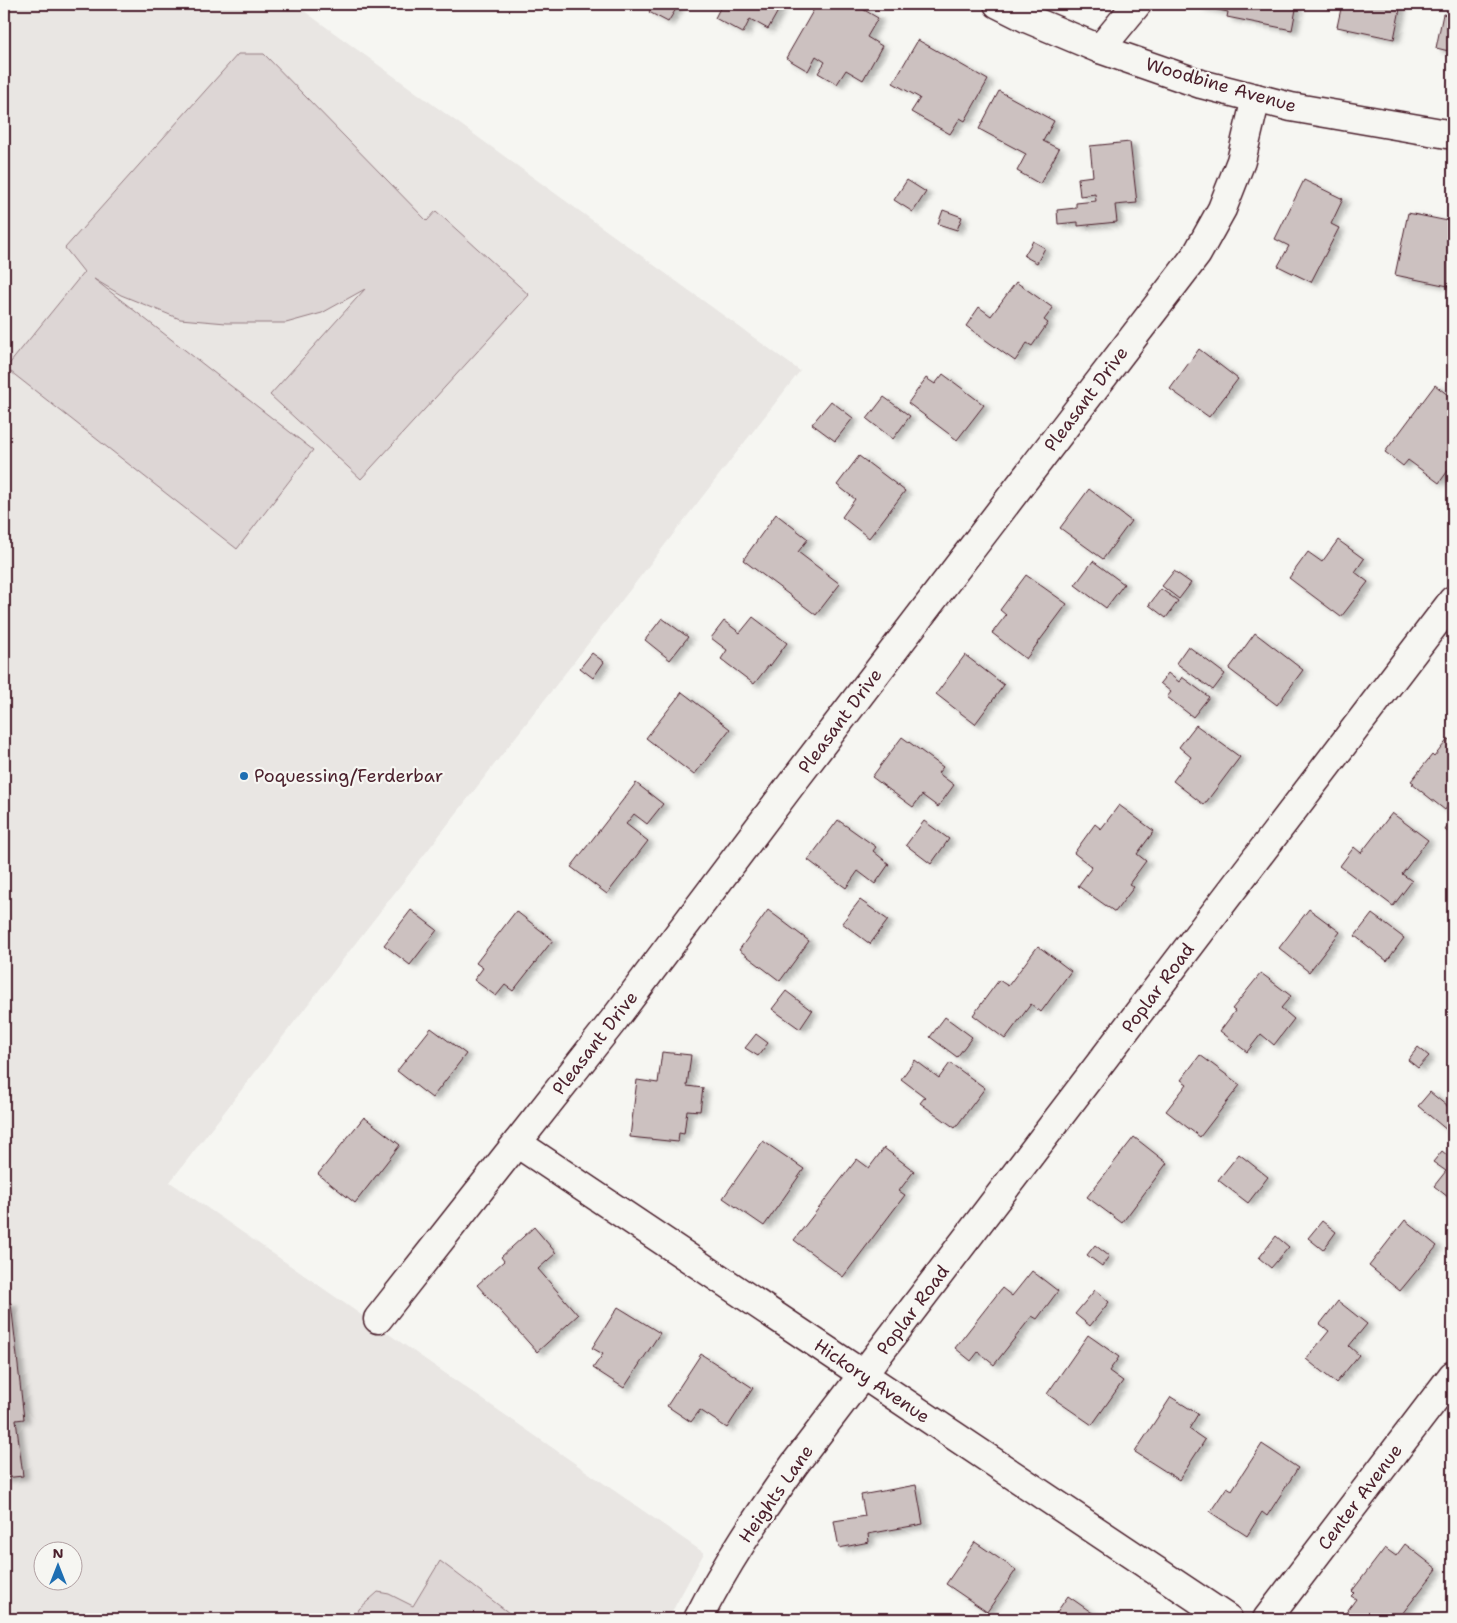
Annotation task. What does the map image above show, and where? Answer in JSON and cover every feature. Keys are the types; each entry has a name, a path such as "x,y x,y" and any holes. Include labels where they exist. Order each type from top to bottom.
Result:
{"street":[{"name":"Woodbine Avenue","path":"998,4 1026,18 1100,49 1200,84 1291,107 1453,135"},
{"path":"1100,49 1137,4"},
{"name":"Pleasant Drive","path":"378,1319 613,1021 799,774 1198,254 1222,209 1241,161 1256,98"},
{"name":"Poplar Road","path":"863,1376 1453,600"},
{"name":"Hickory Avenue","path":"517,1143 1228,1619"},
{"name":"Center Avenue","path":"1267,1619 1453,1375"},
{"name":"Heights Lane","path":"698,1619 750,1528 794,1465 863,1376"}],"shaded area":[{"name":"Poquessing/Ferderbar","path":"7,4 270,4 304,11 800,371 170,1182 704,1553 668,1619 4,1619 4,8"},
{"path":"238,54 264,54 427,221 436,211 529,295 361,479 270,395 365,289 322,313 286,323 226,323 180,319 121,295 94,279 313,450 237,549 6,368 84,272 65,248"},
{"path":"440,1561 517,1619 355,1619 359,1609 378,1592 389,1594 413,1606"}],"building":[{"path":"654,4 679,4 668,22 649,12"},
{"path":"722,4 782,4 768,29 750,19 743,33 715,18"},
{"path":"817,4 854,4 878,18 867,37 882,46 863,80 846,70 837,84 818,73 825,62 816,56 808,71 786,58"},
{"path":"1199,4 1297,4 1292,30 1227,17 1228,12 1199,6"},
{"path":"1342,4 1401,4 1394,39 1337,27"},
{"path":"1443,14 1453,16 1453,52 1436,48"},
{"path":"918,40 988,80 965,121 960,118 950,134 911,112 920,98 893,83"},
{"path":"999,91 1054,121 1043,141 1059,149 1040,184 1017,171 1026,154 979,129"},
{"path":"1130,142 1137,203 1115,205 1117,222 1078,226 1078,222 1058,224 1057,210 1076,208 1076,203 1096,201 1095,194 1080,196 1078,178 1093,176 1090,146"},
{"path":"907,180 926,192 913,212 894,200"},
{"path":"1304,180 1343,199 1331,224 1339,228 1311,282 1278,266 1289,246 1275,239"},
{"path":"943,210 962,217 957,230 938,224"},
{"path":"1408,213 1453,222 1453,287 1395,275"},
{"path":"1033,241 1045,248 1037,263 1024,256"},
{"path":"1016,282 1053,308 1044,320 1048,323 1032,346 1027,343 1015,361 966,326 979,307 991,316"},
{"path":"1199,349 1238,379 1209,417 1170,389"},
{"path":"943,374 984,405 957,440 908,403 926,378 935,384"},
{"path":"1435,385 1453,399 1453,471 1450,468 1439,483 1408,460 1403,466 1385,452"},
{"path":"884,397 910,416 893,439 867,419"},
{"path":"831,401 853,418 835,441 812,424"},
{"path":"859,456 905,491 869,538 842,517 855,499 837,485"},
{"path":"1089,489 1131,521 1103,559 1060,528"},
{"path":"776,514 808,539 798,552 840,584 816,615 743,560"},
{"path":"1338,540 1364,559 1355,572 1368,582 1341,617 1289,578 1308,552 1322,562"},
{"path":"1093,561 1124,584 1106,608 1075,585"},
{"path":"1174,571 1191,583 1179,599 1162,586"},
{"path":"1026,575 1067,604 1026,659 992,633 1006,615 1000,610"},
{"path":"1161,589 1178,601 1166,618 1149,605"},
{"path":"753,617 787,643 754,684 721,659 727,650 711,638 724,621 740,633"},
{"path":"662,618 688,637 670,660 645,640"},
{"path":"1255,633 1303,670 1277,705 1229,669"},
{"path":"1188,646 1225,674 1213,690 1176,663"},
{"path":"592,653 604,662 593,678 580,668"},
{"path":"965,655 1004,685 975,724 936,694"},
{"path":"1168,673 1179,682 1182,677 1209,697 1193,717 1167,697 1171,692 1160,683"},
{"path":"682,692 730,729 694,775 646,738"},
{"path":"1196,725 1240,757 1204,805 1173,781 1191,757 1179,747"},
{"path":"902,737 943,767 938,773 954,785 938,807 922,795 913,807 872,777"},
{"path":"1448,739 1453,743 1453,799 1445,810 1412,784 1414,783 1411,781"},
{"path":"636,783 663,804 647,824 634,814 626,824 648,841 607,894 571,867"},
{"path":"1119,805 1154,831 1137,854 1146,861 1129,884 1134,887 1115,912 1078,886 1092,867 1074,853 1095,824 1101,829"},
{"path":"1392,813 1428,840 1402,874 1412,881 1393,906 1340,866 1354,847 1361,853"},
{"path":"1453,818 1453,836 1445,830"},
{"path":"838,820 876,847 873,851 889,864 875,884 858,871 846,888 808,860"},
{"path":"924,821 949,839 931,864 906,845"},
{"path":"860,900 888,920 870,944 842,923"},
{"path":"1309,909 1340,932 1309,972 1279,948"},
{"path":"411,910 437,930 410,965 384,945"},
{"path":"768,910 809,941 780,981 739,950"},
{"path":"516,911 553,940 513,991 505,985 496,996 474,980 483,968 476,963"},
{"path":"1372,914 1404,938 1387,961 1355,936"},
{"path":"1038,946 1071,971 1041,1012 1031,1004 1005,1039 973,1015 999,980 1008,986"},
{"path":"1261,973 1291,996 1281,1008 1294,1019 1274,1045 1261,1034 1247,1052 1220,1031 1235,1011 1232,1009"},
{"path":"786,991 812,1011 800,1029 772,1009"},
{"path":"945,1017 972,1037 957,1057 930,1037"},
{"path":"431,1028 466,1054 432,1098 397,1071"},
{"path":"756,1034 768,1043 758,1056 745,1048"},
{"path":"1418,1047 1429,1056 1418,1068 1408,1060"},
{"path":"662,1052 691,1055 687,1086 703,1088 700,1111 687,1110 684,1134 679,1133 678,1142 630,1137 637,1080 658,1083"},
{"path":"1200,1055 1240,1085 1200,1137 1166,1111 1187,1084 1181,1080"},
{"path":"915,1060 939,1078 950,1063 985,1088 955,1128 920,1103 925,1097 901,1079"},
{"path":"1430,1092 1453,1111 1453,1124 1448,1131 1418,1106"},
{"path":"364,1117 400,1145 355,1203 318,1174"},
{"path":"1134,1137 1167,1163 1122,1223 1087,1197"},
{"path":"763,1141 804,1169 764,1226 723,1198"},
{"path":"884,1148 914,1171 899,1191 905,1195 843,1277 794,1240 857,1159 869,1168"},
{"path":"1442,1151 1453,1160 1453,1201 1434,1186 1446,1171 1433,1162"},
{"path":"1239,1154 1268,1177 1248,1203 1218,1180"},
{"path":"1405,1220 1437,1246 1400,1291 1369,1266"},
{"path":"1322,1221 1336,1232 1323,1250 1308,1238"},
{"path":"534,1227 556,1253 538,1269 578,1315 537,1352 477,1285 504,1261 501,1257"},
{"path":"1276,1236 1289,1247 1271,1268 1259,1258"},
{"path":"1095,1245 1109,1256 1102,1266 1087,1255"},
{"path":"1032,1271 1058,1291 1037,1319 1032,1316 994,1365 978,1352 971,1361 955,1348 1002,1288 1012,1296"},
{"path":"1095,1290 1109,1302 1090,1326 1075,1314"},
{"path":"1338,1301 1367,1324 1349,1346 1359,1355 1336,1383 1306,1359 1329,1331 1320,1324"},
{"path":"4,1303 11,1303 24,1419 16,1420 23,1476 4,1478"},
{"path":"618,1307 660,1333 624,1388 593,1368 603,1354 592,1348"},
{"path":"1088,1335 1119,1357 1109,1371 1123,1381 1092,1425 1047,1394"},
{"path":"701,1354 753,1388 727,1428 700,1410 691,1422 667,1406"},
{"path":"1171,1397 1198,1414 1189,1429 1205,1440 1179,1480 1135,1452"},
{"path":"1262,1444 1298,1468 1267,1516 1262,1512 1247,1536 1210,1512 1227,1487 1232,1490"},
{"path":"916,1485 923,1524 868,1534 869,1542 839,1548 834,1521 865,1516 861,1495"},
{"path":"975,1542 1016,1570 987,1612 946,1584"},
{"path":"1405,1544 1437,1569 1398,1619 1352,1619 1345,1614 1356,1599 1351,1596 1354,1593 1352,1591 1385,1548 1396,1556"},
{"path":"1068,1596 1101,1619 1052,1619"}],"place":[{"name":"Poquessing/Ferderbar","path":"244,776"}]}
